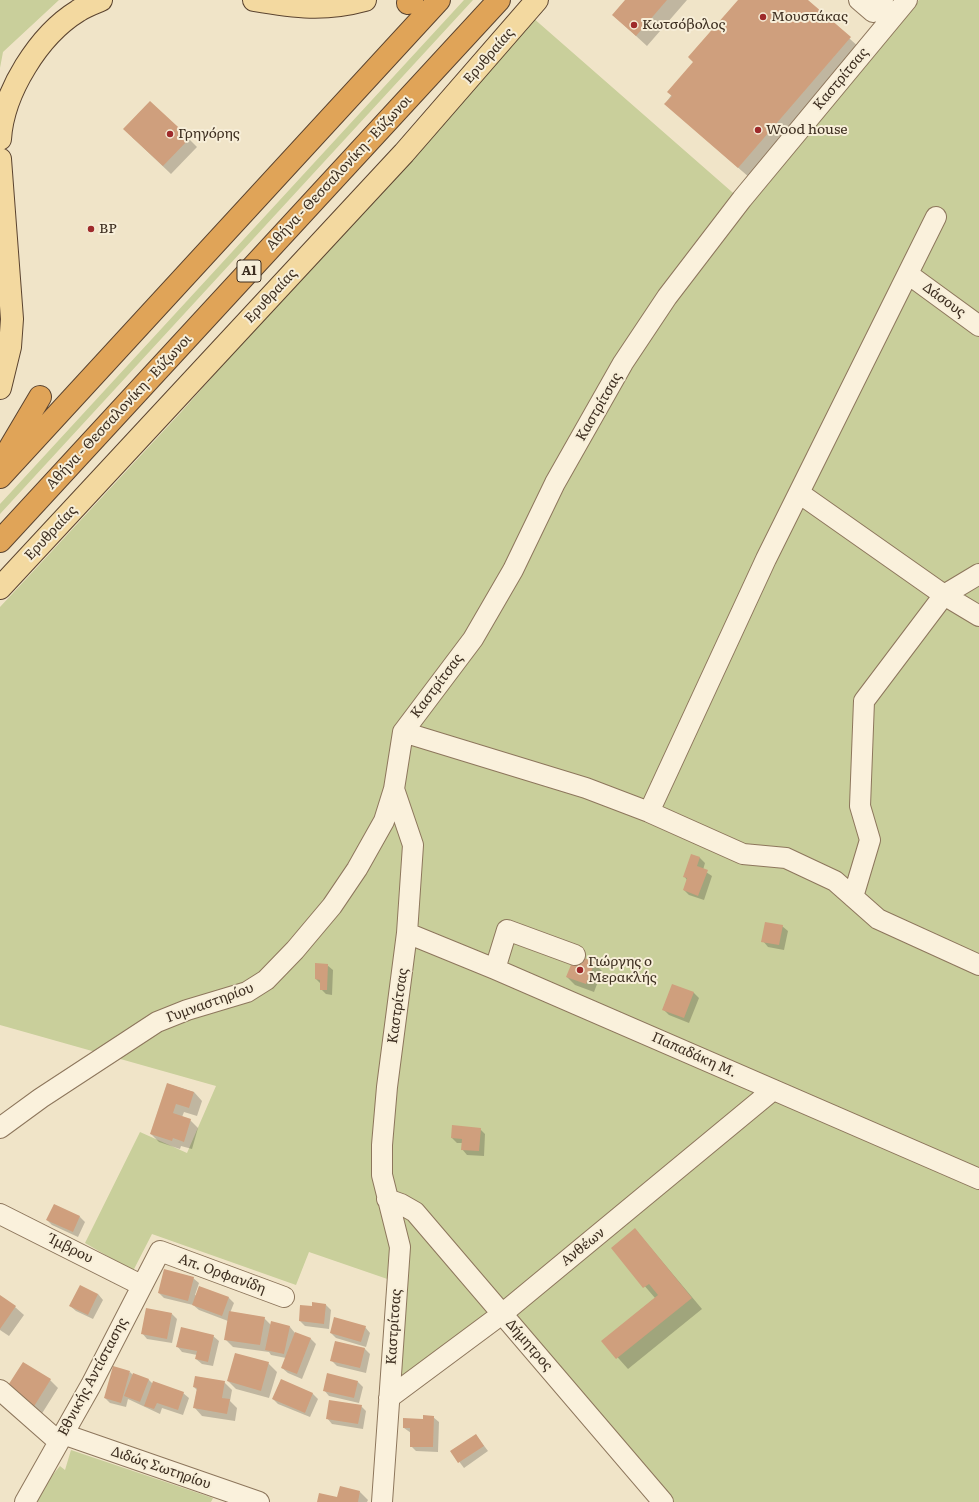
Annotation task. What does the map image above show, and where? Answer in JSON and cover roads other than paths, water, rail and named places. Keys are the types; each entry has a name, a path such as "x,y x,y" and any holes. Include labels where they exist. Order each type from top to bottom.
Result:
{"highway":[{"path":"0,477 439,0"},
{"name":"Αθήνα - Θεσσαλονίκη - Εύζωνοι","path":"0,541 499,0"},
{"path":"0,464 40,397"}],"main road":[{"path":"0,139 0,131 11,97 19,76 30,59 58,26 78,11 101,0"},
{"path":"254,0 314,8 339,6 360,1"},
{"name":"Ερυθραίας","path":"0,588 404,154 538,0"},
{"path":"0,159 12,319 10,347 0,388"}],"street":[{"name":"Καστρίτσας","path":"382,1502 400,1248 382,1175 382,1145 387,1087 407,933 413,845 394,789 403,732 473,639 514,570 555,483 612,383 667,297 742,199 875,9 907,0"},
{"path":"649,812 766,559 936,217"},
{"name":"Δάσους","path":"908,274 979,326"},
{"path":"799,493 944,595 979,616"},
{"path":"853,896 870,840 860,806 864,701 944,595 979,574"},
{"path":"403,732 586,788 649,812 743,854 786,858 835,881 878,919 979,965"},
{"name":"Γυμναστηρίου","path":"0,1128 41,1098 158,1022 187,1010 247,992 266,980 295,950 332,906 357,869 384,821 394,789"},
{"path":"495,969 507,930 575,955"},
{"name":"Παπαδάκη Μ.","path":"407,933 495,969 979,1179"},
{"name":"Ανθέων","path":"389,1398 502,1314 773,1090"},
{"name":"Δήμητρος","path":"387,1199 401,1204 415,1212 663,1502"},
{"name":"Ίμβρου","path":"0,1214 141,1285"},
{"name":"Εθνικής Αντίστασης","path":"24,1502 91,1385 141,1285 160,1252"},
{"name":"Απ. Ορφανίδη","path":"160,1252 284,1297"},
{"name":"Διδώς Σωτηρίου","path":"0,1390 61,1438 259,1502"}],"place":[{"name":"Μουστάκας","path":"763,17"},
{"name":"Κωτσόβολος","path":"634,25"},
{"name":"Wood house","path":"758,130"},
{"name":"Γρηγόρης","path":"170,134"},
{"name":"BP","path":"91,229"},
{"name":"Γιώργης ο Μερακλής","path":"580,970"}]}
